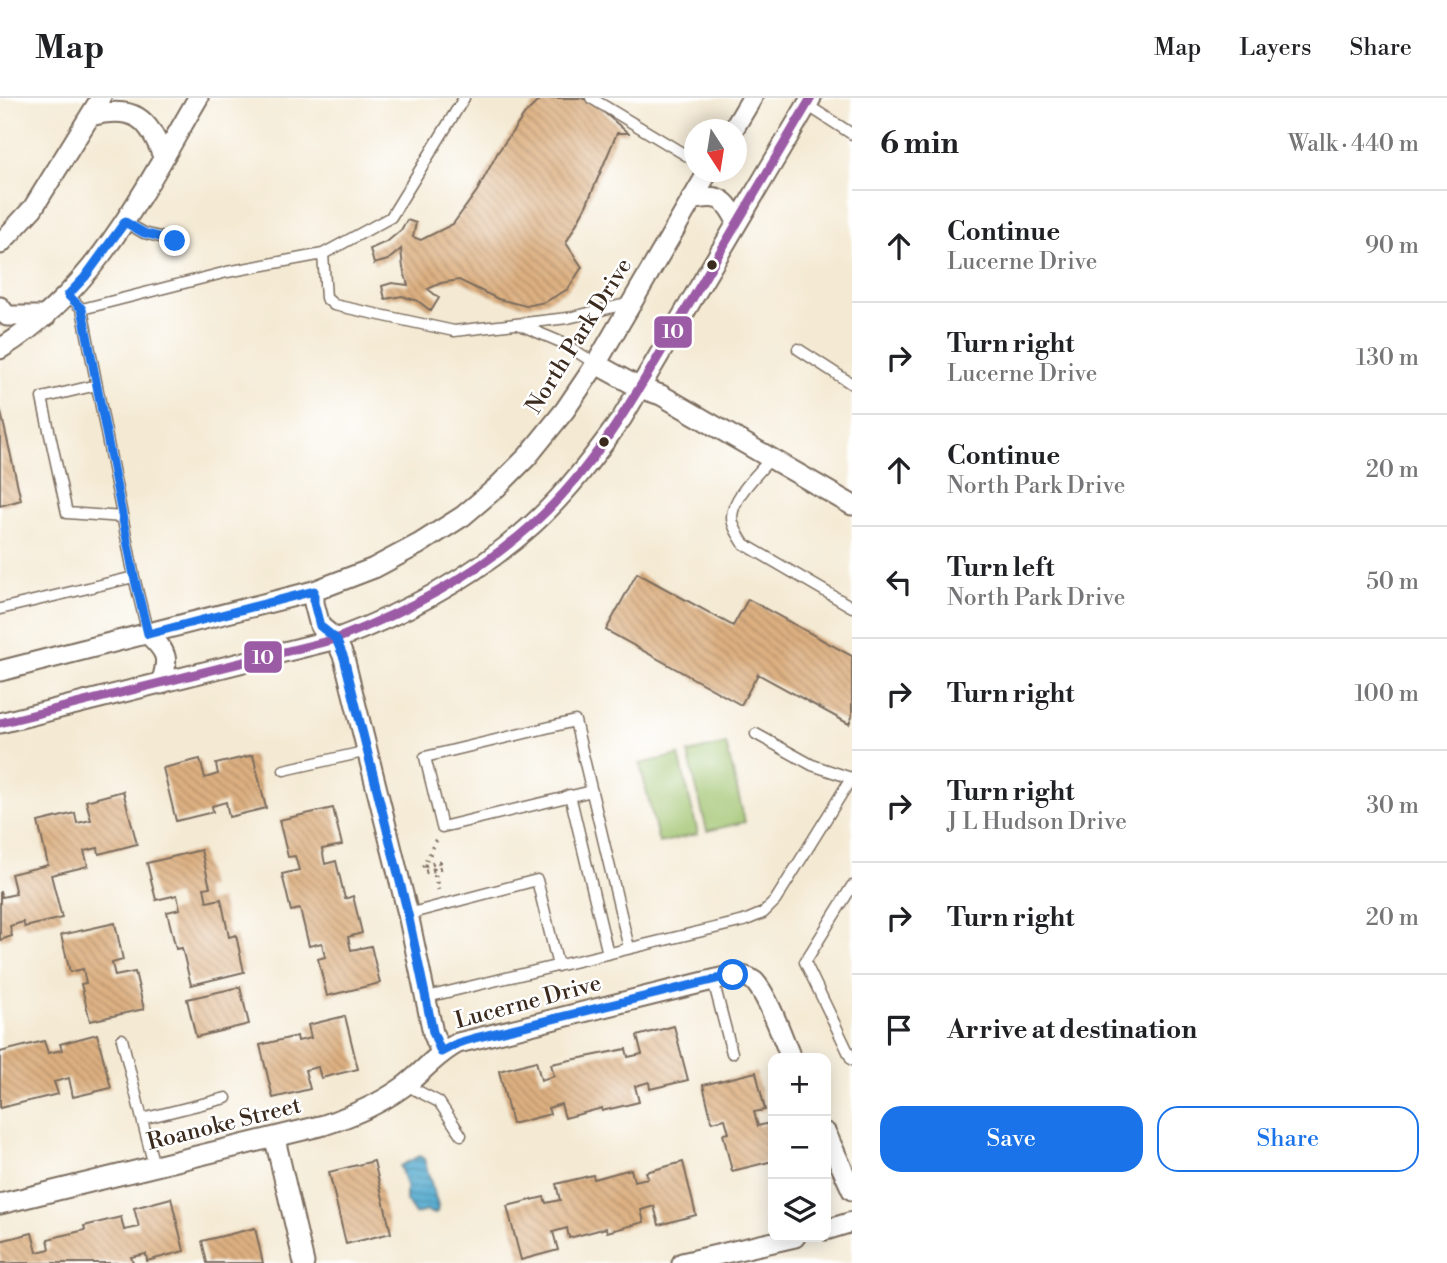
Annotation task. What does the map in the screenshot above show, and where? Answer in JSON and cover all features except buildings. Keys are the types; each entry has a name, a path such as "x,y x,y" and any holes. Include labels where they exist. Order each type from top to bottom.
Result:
{"street":[{"path":"2,239 33,208 101,98"},
{"path":"0,349 46,316 75,302 85,277 125,222 198,98"},
{"path":"740,119 752,98"},
{"path":"0,723 336,639 379,623 454,583 495,554 533,524 594,456 640,388 809,102"},
{"path":"90,116 112,110 141,119 157,140 163,157"},
{"name":"North Park Drive","path":"0,671 314,591 374,568 463,516 527,457 565,410 596,364 702,182"},
{"path":"691,200 710,196 722,200 737,222"},
{"path":"0,307 7,316 46,316"},
{"path":"596,364 640,388 661,395 852,505"},
{"path":"314,591 320,626 336,639"},
{"path":"148,634 163,648 167,663 161,684"},
{"name":"Lucerne Drive","path":"336,639 344,658 368,751 408,914 433,1032 441,1052 475,1038 733,975 746,976 754,981 789,1053"},
{"name":"Roanoke Street","path":"0,1204 275,1139 362,1112 405,1085 441,1052"},
{"path":"275,1139 304,1263"},
{"path":"831,1144 852,1190"},
{"path":"831,1228 852,1222"},
{"path":"682,1263 773,1242"}],"lane":[{"path":"148,634 97,385 75,302 323,254 391,217 464,98"},
{"path":"591,98 684,153"},
{"path":"809,102 852,134"},
{"path":"125,222 144,233 175,241"},
{"path":"323,254 326,298 334,305 454,331 568,318 631,303"},
{"path":"518,324 563,343 596,364"},
{"path":"798,349 852,384"},
{"path":"97,385 42,398 67,513 122,517"},
{"path":"770,459 736,503 732,517 736,531 744,544 852,607"},
{"path":"0,609 134,576"},
{"path":"442,826 425,757 575,721 629,948"},
{"path":"575,721 591,790 442,826 425,757 575,721"},
{"path":"427,997 744,921 763,913 775,901 851,778 812,765 756,734"},
{"path":"284,770 368,751"},
{"path":"442,826 592,791"},
{"path":"569,795 608,954"},
{"path":"408,914 537,880 558,965"},
{"path":"852,886 805,962 852,1060"},
{"path":"713,980 732,1053"},
{"path":"122,1039 154,1166"},
{"path":"405,1085 439,1102 461,1135"},
{"path":"142,1119 226,1098"}],"path":[{"path":"442,826 424,866 425,872 434,870 442,905"}],"green space":[{"path":"726,744 745,822 707,831 688,753"},
{"path":"679,755 698,834 659,843 640,764"}],"water":[{"path":"420,1156 424,1159 438,1206 434,1214 427,1211 415,1214 406,1201 406,1186 400,1166"}],"transit line":[{"name":"10","path":"0,723 336,639 414,604 464,576 511,543 556,502 614,427 649,373 811,98"}],"route":[{"path":"175,241 144,233 125,222 85,277 68,295 82,309 134,576 148,634 314,591 320,626 336,639 344,658 408,914 433,1032 441,1052 475,1038 733,975"}]}
